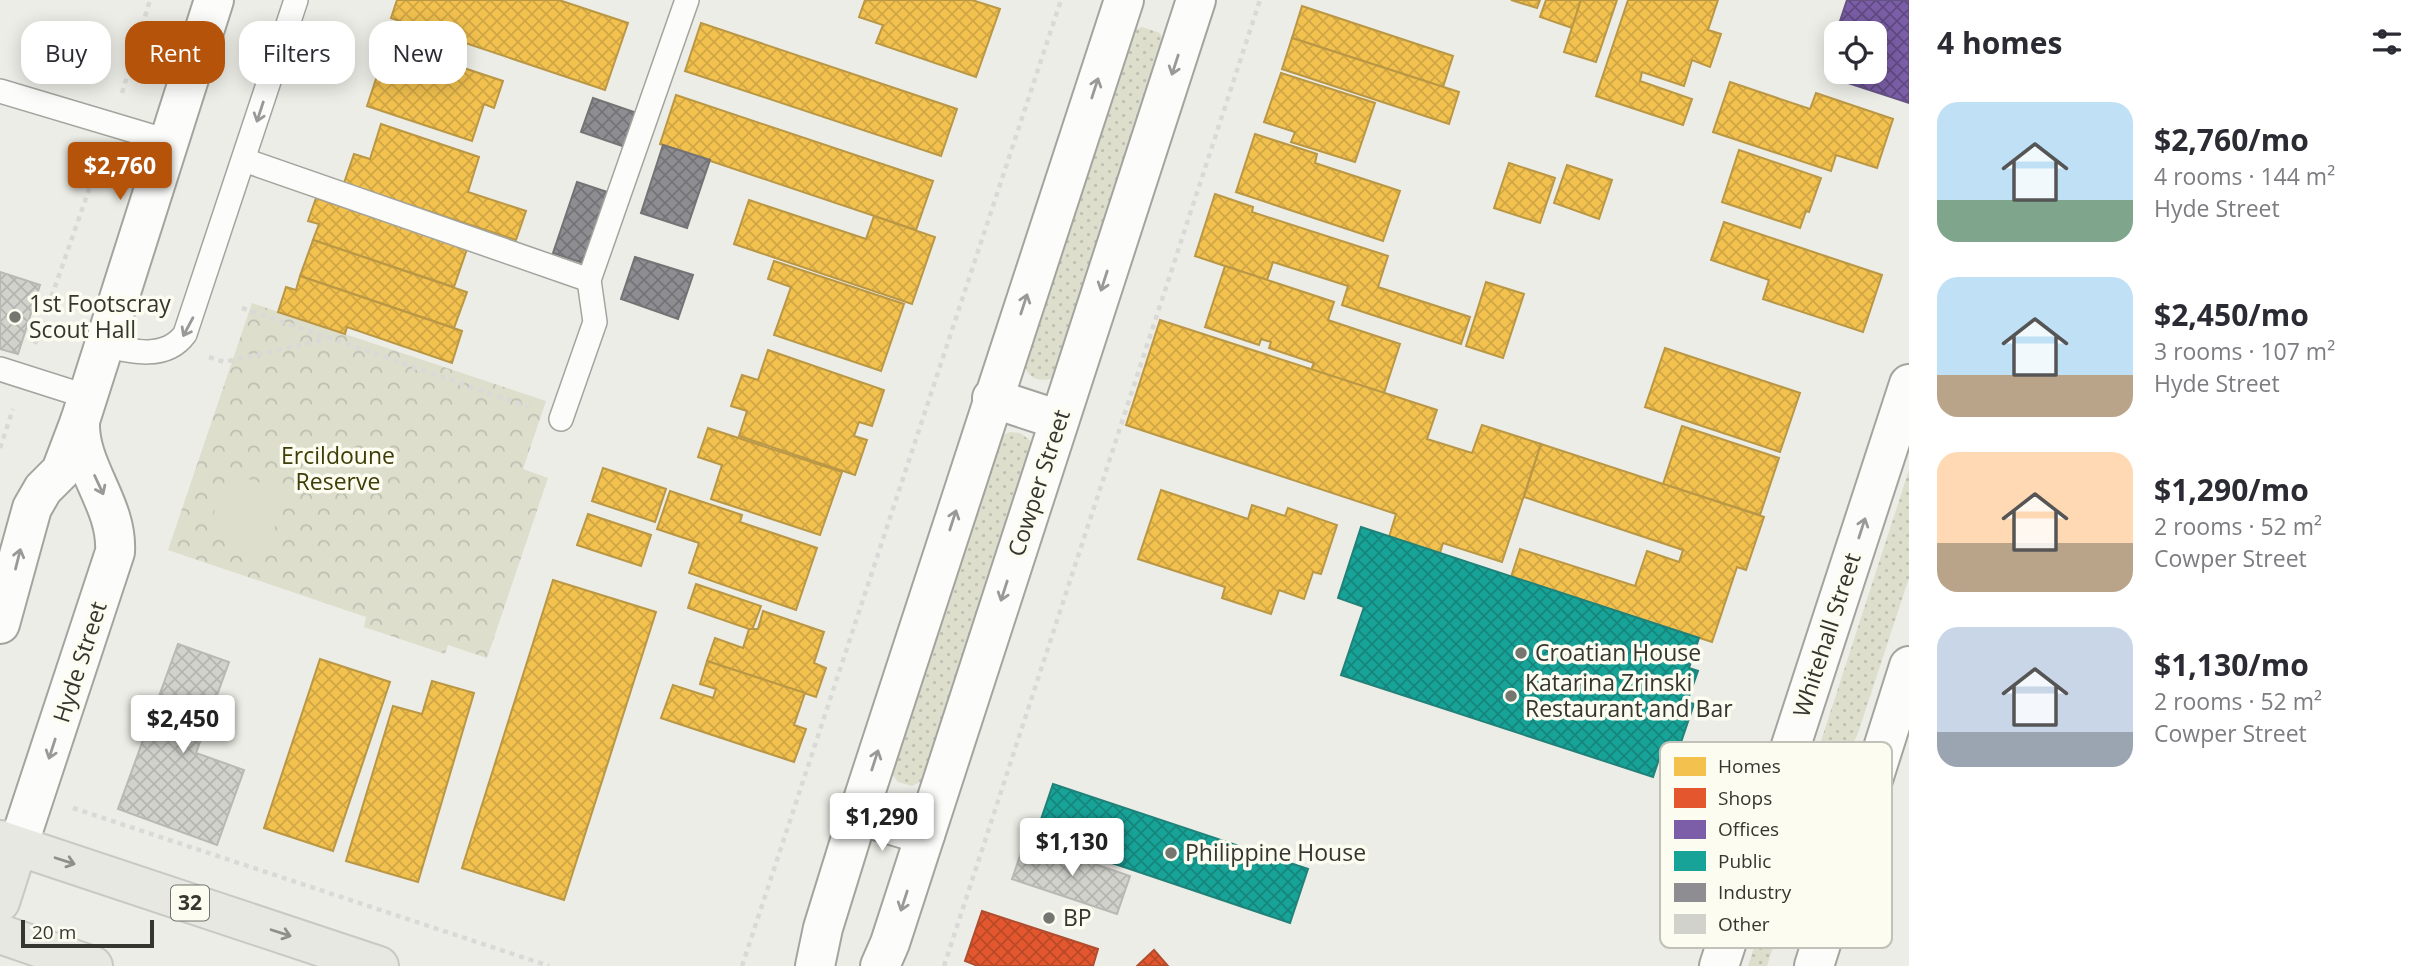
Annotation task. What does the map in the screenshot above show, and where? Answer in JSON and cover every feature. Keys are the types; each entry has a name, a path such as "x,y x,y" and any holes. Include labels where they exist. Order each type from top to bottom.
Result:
{"main road":[{"name":"Hyde Street","path":"0,902 9,843"},
{"name":"32","path":"9,843 379,966"},
{"path":"0,934 93,966"}],"street":[{"name":"Hyde Street","path":"0,624 32,508 43,489 61,471 84,409 214,0"},
{"name":"Cowper Street","path":"880,966 925,835 1193,1"},
{"path":"815,966 823,928 858,815 1115,2"},
{"name":"Whitehall Street","path":"1792,742 1909,384"},
{"path":"992,398 1059,420"},
{"name":"Hyde Street","path":"9,843 115,552 110,510 85,453 84,409"},
{"path":"1885,742 1909,666"},
{"path":"858,815 925,835"},
{"name":"Whitehall Street","path":"1719,966 1725,948"},
{"path":"1814,966 1820,948"}],"lane":[{"path":"104,345 158,352 175,346 194,316 296,0"},
{"path":"561,419 595,322 589,280 687,0"},
{"path":"0,92 170,142"},
{"path":"244,160 589,280"},
{"path":"0,369 24,377 84,409"}],"path":[{"path":"0,448 113,124 150,0"},
{"path":"742,966 1061,0"},
{"path":"944,966 1260,0"},
{"path":"242,308 561,419"},
{"path":"175,346 224,362 328,338"},
{"path":"72,807 549,966"}],"green space":[{"path":"1142,27 1160,33 1164,43 1060,369 1051,379 1037,379 1026,370 1023,352 1132,31"},
{"name":"Ercildoune Reserve","path":"252,303 546,401 523,469 548,478 487,658 448,645 445,654 364,627 366,617 168,550"},
{"path":"1010,432 1020,433 1031,441 1034,455 931,766 922,781 912,786 898,782 892,774 895,750 1001,436"},
{"path":"1909,470 1909,578 1854,742 1821,742"},
{"path":"228,472 287,492 266,553 207,533"},
{"path":"1754,948 1773,948 1767,966 1748,966"}],"building: Homes":[{"path":"397,0 559,0 628,23 605,90 467,44 467,21 400,21 391,18"},
{"path":"865,0 972,0 1000,9 976,77 876,43 883,25 859,17"},
{"path":"1511,0 1540,0 1537,8"},
{"path":"1546,0 1581,0 1572,28 1540,17"},
{"path":"1581,0 1617,0 1596,62 1564,52"},
{"path":"1628,0 1718,0 1708,30 1721,34 1710,67 1692,60 1684,86 1642,72 1640,81 1692,99 1683,125 1596,96"},
{"path":"1302,6 1453,56 1443,87 1292,38"},
{"path":"701,23 957,109 941,156 685,71"},
{"path":"1292,38 1459,92 1449,124 1282,69"},
{"path":"467,69 503,81 494,108 484,104 472,141 367,106 374,84 467,84"},
{"path":"1281,73 1375,103 1355,162 1291,142 1295,132 1264,122"},
{"path":"1730,82 1810,109 1816,93 1893,119 1877,168 1836,155 1831,171 1713,132"},
{"path":"676,95 933,181 916,230 660,144"},
{"path":"381,124 479,157 468,192 526,211 516,240 344,183 354,154 370,159"},
{"path":"1255,134 1317,154 1315,163 1400,191 1383,241 1236,192"},
{"path":"1739,150 1821,178 1809,212 1806,211 1800,228 1722,202"},
{"path":"1509,163 1555,178 1540,223 1494,208"},
{"path":"1567,165 1612,180 1599,219 1554,203"},
{"path":"1215,194 1253,207 1252,212 1388,256 1378,287 1470,317 1461,344 1342,305 1348,286 1273,262 1267,280 1195,256"},
{"path":"316,198 467,249 454,287 313,240 319,224 308,221"},
{"path":"749,200 866,239 874,216 935,237 912,304 734,244"},
{"path":"1724,222 1882,275 1863,332 1763,299 1769,280 1711,260"},
{"path":"313,240 467,292 454,328 300,276"},
{"path":"774,261 904,304 881,371 774,335 791,287 768,279"},
{"path":"1225,266 1334,302 1328,320 1400,344 1384,393 1311,370 1314,363 1269,348 1271,342 1261,339 1259,345 1205,327"},
{"path":"300,276 462,331 452,363 347,327 345,334 278,312 286,287 296,290"},
{"path":"1486,282 1524,294 1503,358 1466,346"},
{"path":"1160,320 1437,410 1427,439 1472,453 1482,425 1541,444 1502,562 1443,543 1440,553 1389,537 1396,514 1126,425"},
{"path":"1665,348 1800,393 1780,452 1645,407"},
{"path":"768,350 884,390 872,426 859,422 854,436 867,440 855,475 739,436 747,411 731,406 742,375 758,380"},
{"path":"1682,426 1779,458 1760,515 1663,484"},
{"path":"708,428 842,472 820,535 711,499 722,465 698,457"},
{"path":"1541,444 1764,517 1746,570 1737,567 1712,642 1511,577 1520,549 1635,586 1647,551 1679,562 1683,550 1524,497"},
{"path":"603,468 666,489 655,522 592,501"},
{"path":"1161,490 1248,519 1252,505 1285,516 1288,508 1337,525 1321,574 1313,572 1304,599 1279,590 1271,614 1222,598 1225,587 1138,559"},
{"path":"670,491 742,515 740,522 817,548 796,610 689,573 699,543 657,529"},
{"path":"588,514 651,535 641,566 577,545"},
{"path":"553,580 656,612 564,900 462,868"},
{"path":"696,584 761,606 752,630 688,608"},
{"path":"763,611 824,632 814,663 826,668 816,697 707,661 715,638 743,648 749,629 758,629"},
{"path":"320,659 390,682 333,851 264,828"},
{"path":"707,661 805,693 794,725 806,729 794,762 661,718 673,685 713,698 716,689 700,684"},
{"path":"432,681 474,693 418,882 346,861 393,706 422,714"}],"building: Shops":[{"path":"982,911 1098,949 1093,966 978,966 965,961"},
{"path":"1154,950 1168,966 1137,966"}],"building: Offices":[{"path":"1847,0 1909,0 1909,103 1851,84 1887,84 1887,21 1840,21"}],"building: Public":[{"name":"Croatian House","path":"1361,527 1699,638 1689,668 1698,671 1687,702 1694,704 1681,742 1660,742 1660,756 1653,777 1341,675 1364,607 1338,598"},
{"name":"Philippine House","path":"1053,784 1308,869 1290,923 1035,837"}],"building: Industry":[{"path":"593,98 643,115 631,149 581,132"},
{"path":"663,145 710,160 687,228 641,213"},
{"path":"577,182 616,195 592,266 553,253"},
{"path":"635,257 693,275 678,319 621,299"}],"building: Other":[{"name":"1st Footscray Scout Hall","path":"0,272 40,285 18,354 0,349"},
{"path":"178,644 229,662 196,753 244,770 217,845 118,809"},
{"path":"1039,845 1130,876 1117,914 1012,879 1022,850 1036,855"}],"place":[{"name":"1st Footscray Scout Hall","path":"15,317"},
{"name":"Croatian House","path":"1521,653"},
{"name":"Katarina Zrinski Restaurant and Bar","path":"1511,696"},
{"name":"Philippine House","path":"1171,853"},
{"name":"BP","path":"1049,918"}]}
